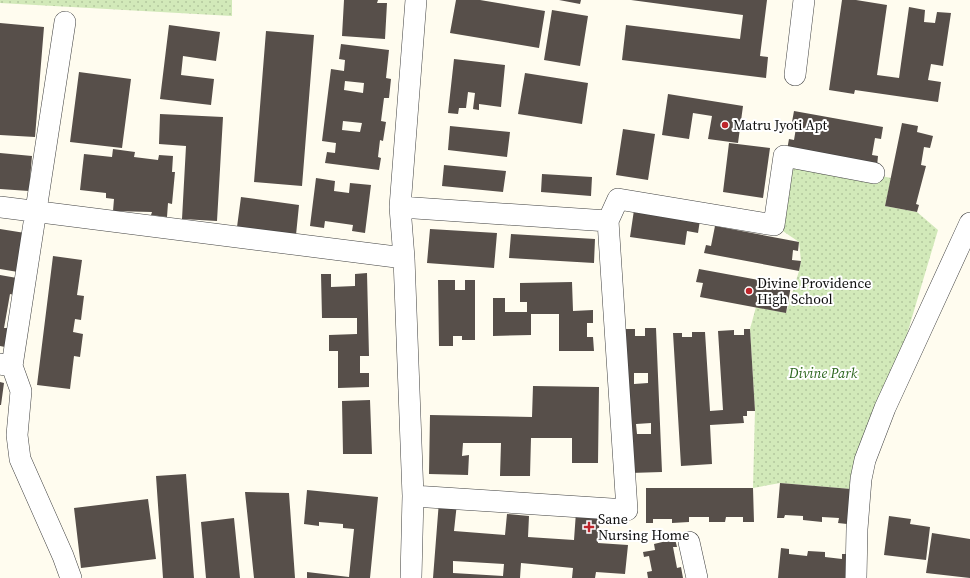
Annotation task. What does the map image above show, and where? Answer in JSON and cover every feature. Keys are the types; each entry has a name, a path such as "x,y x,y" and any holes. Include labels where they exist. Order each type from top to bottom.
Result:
{"street":[{"path":"411,578 413,496 404,258 400,207 416,0"},
{"path":"795,75 804,0"},
{"path":"65,22 36,212 6,365 21,391 17,436 20,460 63,556 71,578"},
{"path":"413,496 627,510 608,221 618,199 774,225 784,156 874,173"},
{"path":"0,207 404,258"},
{"path":"400,207 608,221"},
{"path":"856,578 859,504 865,460 885,408 970,223"},
{"path":"689,542 696,578"}],"green space":[{"path":"0,0 232,0 232,16 0,3"},
{"name":"Divine Park","path":"784,156 891,178 885,206 917,212 938,230 885,408 851,489 780,483 753,488 755,411 750,329 756,307 786,313 801,261 799,242 774,225"}],"building":[{"path":"344,0 378,0 377,3 387,3 385,39 342,36"},
{"path":"456,0 480,0 545,11 539,48 450,33"},
{"path":"559,0 581,0 580,4"},
{"path":"631,0 767,0 760,56 768,57 766,78 622,60 626,25 740,39 743,15"},
{"path":"842,0 856,0 887,5 877,75 899,78 909,7 925,10 924,22 935,23 937,12 951,13 943,66 931,64 928,80 941,82 938,102 855,90 854,94 829,90"},
{"path":"552,10 588,16 580,66 544,60"},
{"path":"0,23 44,27 35,137 0,135"},
{"path":"169,25 220,32 216,61 183,56 181,75 214,79 211,105 160,99"},
{"path":"266,31 314,35 302,186 254,182"},
{"path":"341,44 389,50 386,78 391,79 389,98 384,98 381,121 386,122 383,141 380,140 378,157 381,158 379,170 325,163 327,152 335,153 336,143 322,141 331,69 344,71 345,60 339,59","holes":["345,81 364,83 363,93 344,90","343,121 362,123 360,132 342,130"]},
{"path":"454,59 505,65 501,107 479,104 479,110 473,109 475,93 468,92 466,108 459,108 458,114 448,113"},
{"path":"79,72 131,79 122,148 70,142"},
{"path":"525,73 588,83 582,124 518,114"},
{"name":"Matru Jyoti Apt","path":"668,94 743,106 738,143 708,139 712,116 693,113 689,139 662,135"},
{"path":"794,111 883,127 881,139 875,138 872,155 878,156 877,166 787,150 789,139 794,140 797,122 792,122"},
{"path":"160,114 223,117 217,221 182,219 186,146 159,144"},
{"path":"902,123 918,126 917,132 933,136 930,148 924,147 921,165 926,166 916,204 919,205 917,212 885,206"},
{"path":"450,126 510,132 507,157 448,150"},
{"path":"623,129 655,134 648,180 616,175"},
{"path":"729,143 770,148 763,198 723,192"},
{"path":"113,149 135,152 134,157 158,160 159,155 173,156 172,172 175,172 172,204 168,203 167,217 151,215 152,212 113,211 114,199 106,198 106,193 80,190 84,154 112,157"},
{"path":"0,153 32,156 29,191 0,189"},
{"path":"444,165 506,171 503,192 442,186"},
{"path":"542,174 592,177 591,196 541,192"},
{"path":"316,178 335,181 334,191 349,193 350,183 371,185 365,233 352,231 353,225 325,221 324,228 310,226"},
{"path":"241,197 299,205 296,235 237,227"},
{"path":"634,210 700,220 698,233 687,231 685,245 630,237"},
{"path":"715,226 799,242 798,251 793,250 792,260 801,261 799,271 704,253 706,245 711,246"},
{"path":"0,229 25,233 18,272 0,269"},
{"path":"430,229 497,233 494,268 427,263"},
{"path":"511,234 595,239 594,263 509,258"},
{"path":"53,256 82,260 77,295 84,296 81,320 75,319 73,332 83,334 80,357 74,356 70,389 37,385"},
{"path":"699,269 791,286 786,313 700,297 703,283 696,282"},
{"path":"367,273 369,356 360,356 360,373 369,373 369,387 338,388 338,351 329,351 329,335 357,334 357,318 322,318 321,274 331,274 331,287 355,286 355,274"},
{"path":"0,275 17,278 14,295 10,294 4,328 9,328 5,347 0,346"},
{"path":"438,280 455,280 455,290 465,290 465,280 475,280 475,340 462,340 462,336 453,336 453,346 439,346"},
{"path":"572,282 573,311 593,310 593,323 587,323 587,337 593,337 594,351 559,351 559,314 531,314 531,335 493,336 493,298 505,298 505,312 527,312 527,302 520,302 520,283"},
{"path":"645,328 656,328 662,472 630,473 624,329 635,329 635,336 645,336","holes":["634,373 648,373 648,383 634,384","651,423 651,434 637,434 636,424"]},
{"path":"744,329 750,329 755,411 747,411 747,416 743,416 744,423 710,425 712,464 681,466 673,333 682,333 682,337 692,337 692,332 705,332 710,411 723,410 718,331 734,330 734,335 744,335"},
{"path":"0,382 4,383 1,405 0,405"},
{"path":"533,386 599,387 598,463 572,463 572,438 531,438 530,476 500,476 501,443 463,443 462,456 469,455 468,475 429,474 430,415 532,417"},
{"path":"370,400 372,454 343,454 342,401"},
{"path":"186,474 194,578 163,578 156,476"},
{"path":"780,483 851,489 847,524 838,523 839,518 822,517 822,522 803,520 803,516 785,515 784,518 777,518"},
{"path":"646,488 753,488 754,522 743,522 743,517 726,517 725,522 709,522 709,517 689,517 689,522 672,523 672,519 653,519 653,523 646,523"},
{"path":"307,490 378,497 370,578 307,578 307,572 349,577 354,529 343,528 343,524 319,522 319,526 304,524"},
{"path":"245,492 289,493 295,578 254,578"},
{"path":"148,499 156,559 81,568 74,508"},
{"path":"439,501 457,503 454,531 505,535 507,514 529,516 528,537 574,540 576,512 600,514 598,543 628,545 625,574 596,572 595,578 572,578 573,568 521,563 520,578 433,578","holes":["453,561 504,564 503,576 453,573"]},
{"path":"889,516 911,519 910,524 930,527 926,560 884,555"},
{"path":"234,518 240,578 206,578 201,522"},
{"path":"932,533 970,539 970,578 926,573"},
{"path":"675,539 677,547 673,547 677,568 681,567 683,578 648,578 647,572 652,571 649,556 644,557 643,552 655,550 654,544"},
{"path":"781,548 789,549 789,554 807,556 808,551 825,552 825,557 842,559 842,554 852,554 849,578 778,578"}],"place":[{"name":"Matru Jyoti Apt","path":"725,125"},
{"name":"Divine Providence High School","path":"749,291"},
{"name":"Sane Nursing Home","path":"589,527"}]}
